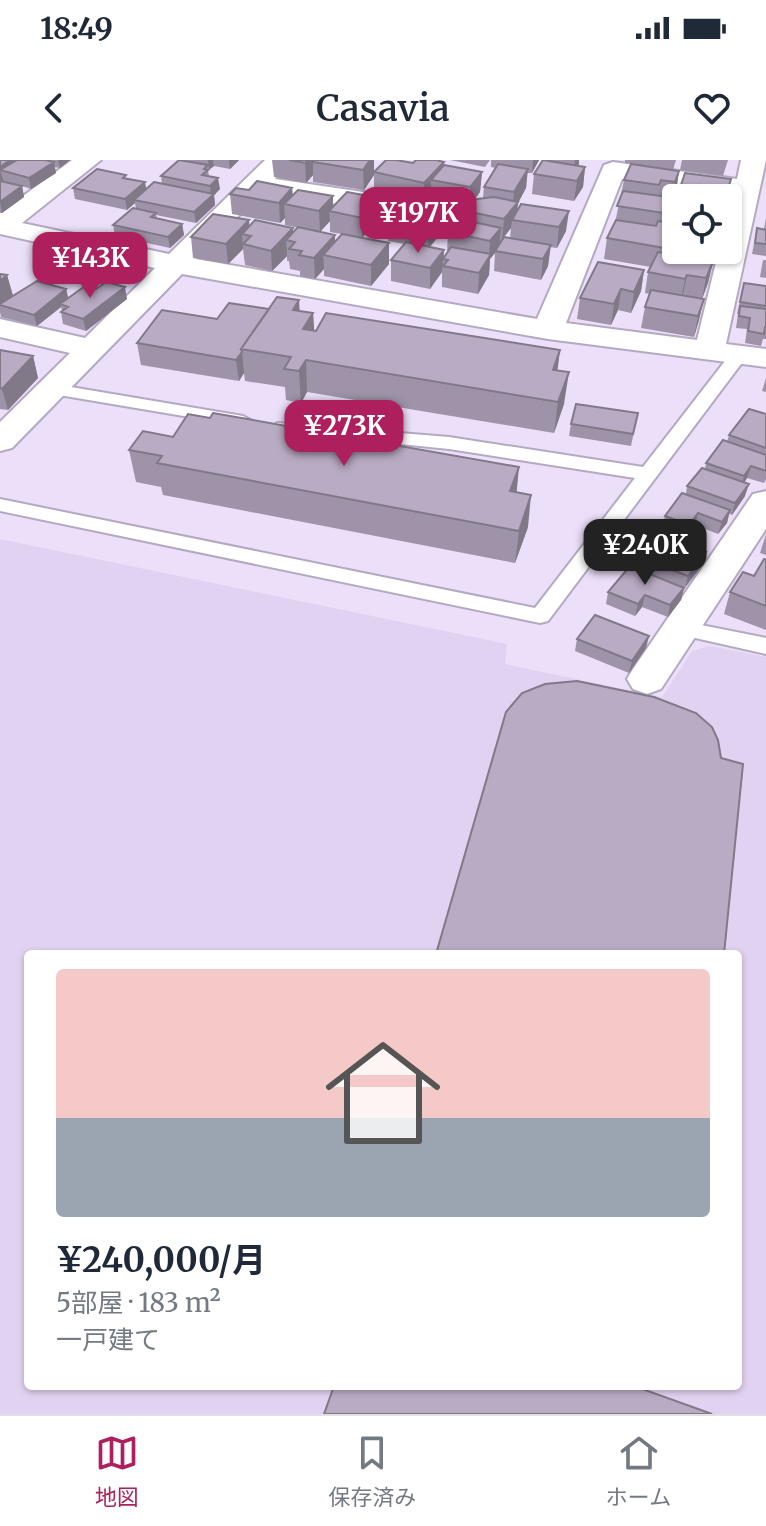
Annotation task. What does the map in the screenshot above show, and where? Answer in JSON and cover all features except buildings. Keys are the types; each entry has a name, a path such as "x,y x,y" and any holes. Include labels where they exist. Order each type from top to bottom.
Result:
{"street":[{"path":"0,226 88,160"},
{"path":"0,441 279,160"},
{"path":"709,352 754,160"},
{"path":"548,330 613,170 748,188"},
{"path":"254,184 405,215 448,212"},
{"path":"0,226 175,264 548,330 752,357"},
{"path":"0,328 93,349"},
{"path":"647,679 766,502"}],"lane":[{"path":"0,505 540,616 650,474 752,357"},
{"path":"53,389 264,424 449,443 650,474"},
{"path":"681,628 766,646"}],"shaded area":[{"path":"0,539 507,644 505,664 662,697 692,651 709,646 766,657 766,1414 0,1414"}]}
